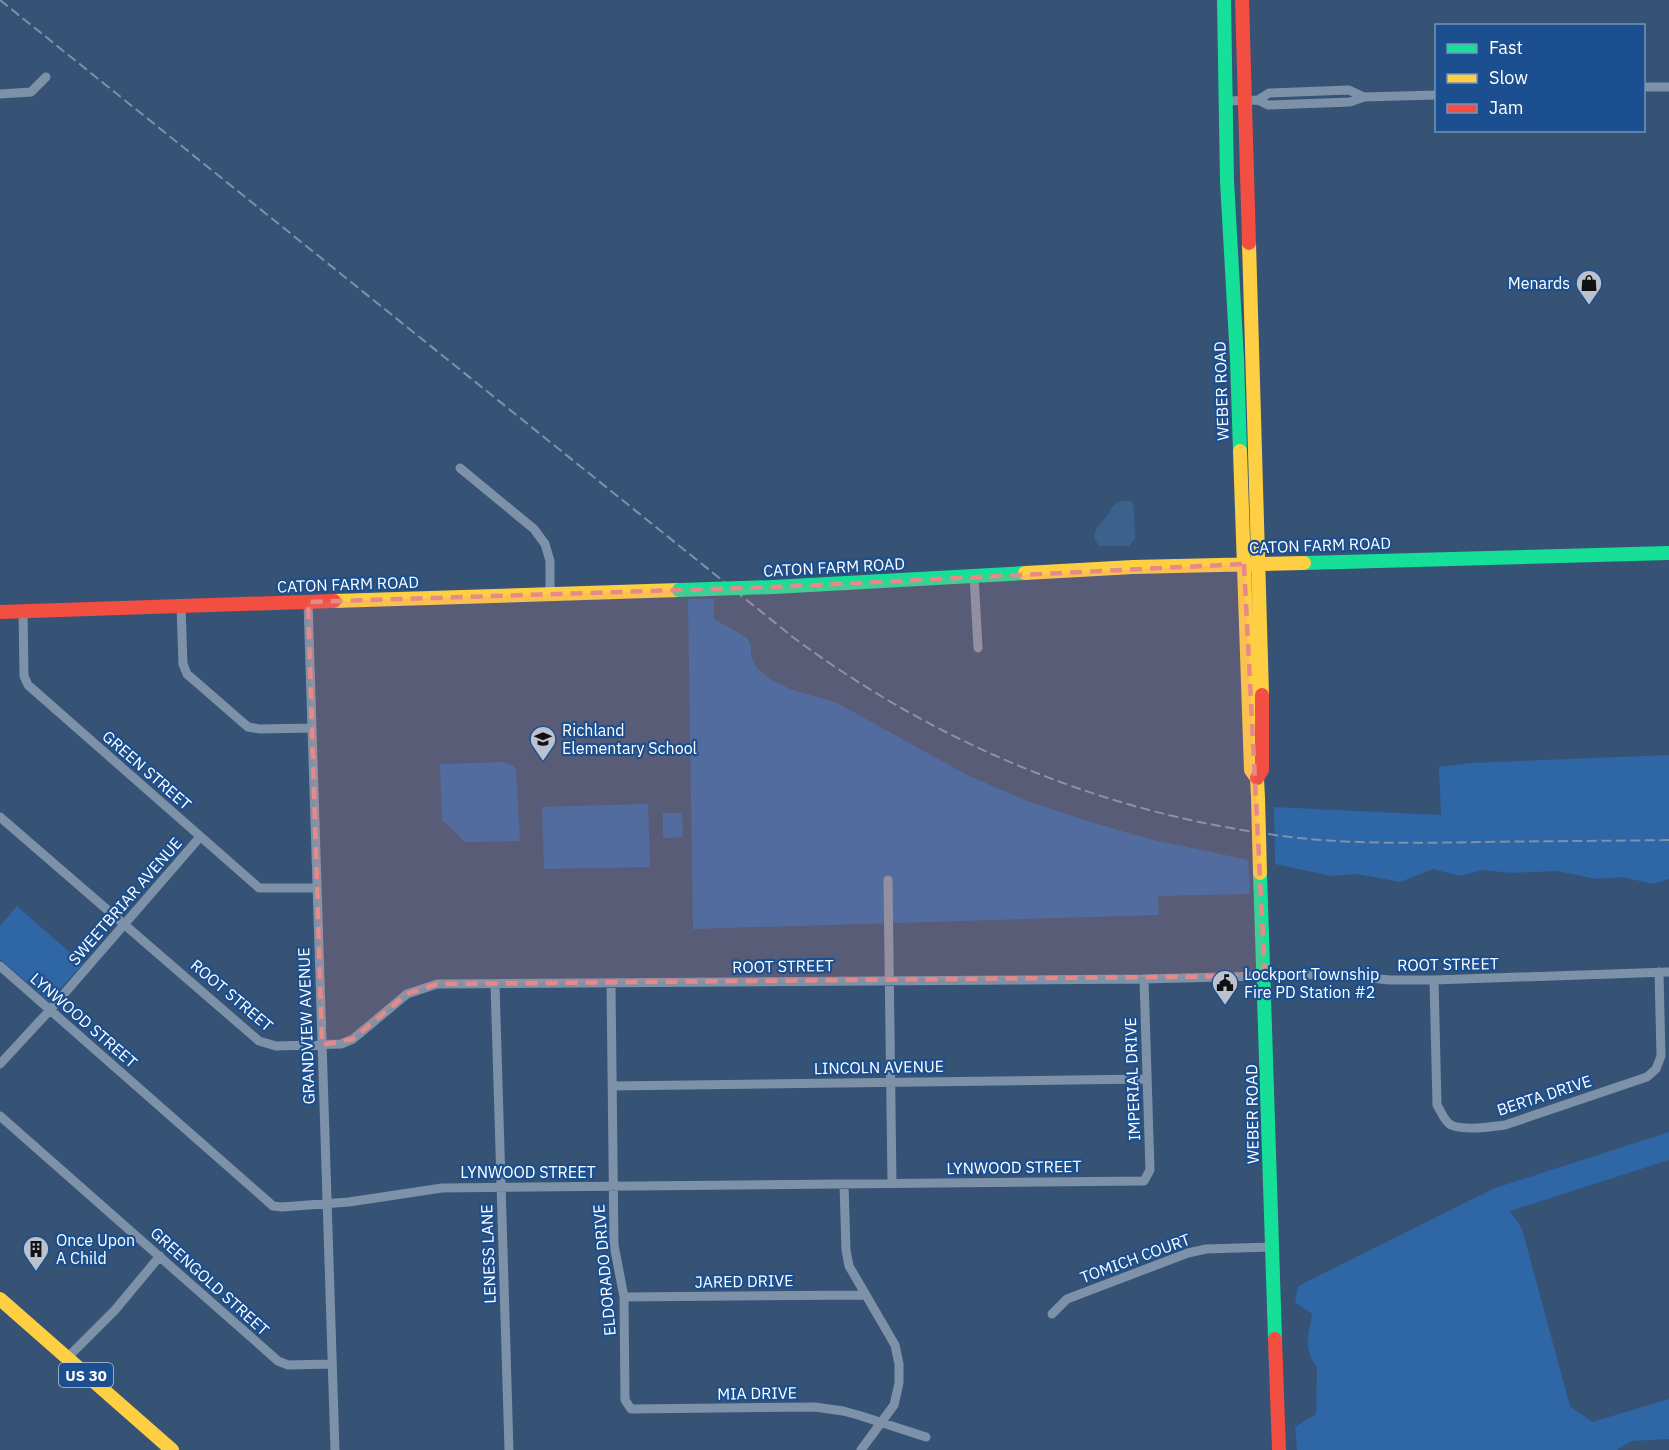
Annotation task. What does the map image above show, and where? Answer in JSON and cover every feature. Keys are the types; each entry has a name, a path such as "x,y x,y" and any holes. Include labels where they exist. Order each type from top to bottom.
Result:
{"main road":[{"name":"WEBER ROAD","path":"1224,0 1227,181 1251,564"},
{"name":"WEBER ROAD","path":"1242,0 1251,100 1251,770 1257,778 1258,798 1279,1450"},
{"name":"CATON FARM ROAD","path":"0,612 774,587 1133,567 1669,553"},
{"name":"US 30","path":"0,1299 172,1450"}],"street":[{"path":"0,94 32,92 46,77"},
{"path":"1645,87 1669,87"},
{"path":"1226,101 1251,100 1269,93 1349,90 1364,97 1435,95"},
{"path":"460,468 534,529 545,544 550,561 550,594"},
{"path":"974,575 978,648"},
{"name":"GRANDVIEW AVENUE","path":"308,602 334,1450"},
{"path":"181,606 183,664 187,674 248,728 312,728"},
{"name":"GREEN STREET","path":"23,611 24,676 28,685 259,888 317,888"},
{"name":"ROOT STREET","path":"0,817 259,1041 276,1046 341,1044 353,1039 407,994 437,984 1144,979 1334,974 1389,980 1434,980 1664,972"},
{"name":"SWEETBRIAR AVENUE","path":"0,1064 50,1010 200,837"},
{"path":"888,880 892,1184"},
{"name":"LYNWOOD STREET","path":"0,966 273,1206 349,1202 442,1188 1144,1181 1146,1177"},
{"name":"BERTA DRIVE","path":"1434,980 1437,1105 1451,1125 1490,1127 1515,1122 1647,1077 1652,1073 1661,1056 1664,972"},
{"name":"IMPERIAL DRIVE","path":"1144,979 1150,1170 1146,1177"},
{"name":"ELDORADO DRIVE","path":"611,983 614,1245 624,1298 626,1400 631,1409"},
{"name":"LENESS LANE","path":"495,984 509,1450"},
{"name":"LINCOLN AVENUE","path":"612,1086 1147,1078"},
{"name":"GREENGOLD STREET","path":"0,1116 278,1361 288,1365 332,1364"},
{"path":"844,1184 846,1250 849,1266 895,1345 899,1364 899,1383 894,1405 861,1450"},
{"name":"TOMICH COURT","path":"1052,1314 1067,1299 1188,1253 1206,1249 1272,1247"},
{"path":"67,1358 115,1310 160,1256"},
{"name":"JARED DRIVE","path":"624,1298 865,1295"},
{"name":"MIA DRIVE","path":"631,1409 814,1407 843,1411 926,1437"}],"highlighted area":[{"path":"1244,564 1265,976 437,984 407,994 353,1039 322,1045 308,602 774,587"}],"shaded area":[{"path":"1123,501 1131,501 1134,507 1135,539 1129,546 1099,546 1094,538 1097,528 1115,505"},
{"path":"688,599 714,599 714,619 747,638 751,646 751,656 757,668 770,679 790,689 837,703 967,775 1027,801 1149,839 1248,860 1250,894 1158,896 1159,915 693,929"},
{"path":"1669,755 1669,879 1653,884 1622,877 1597,879 1556,871 1512,873 1483,870 1460,876 1433,869 1400,882 1357,874 1331,876 1275,864 1274,807 1441,815 1439,767 1471,763"},
{"path":"505,762 516,770 520,841 465,842 442,820 440,764"},
{"path":"648,804 650,867 544,869 542,807"},
{"path":"663,813 682,813 683,837 663,838"},
{"path":"17,906 83,964 49,1001 0,959 0,926"},
{"path":"1669,1132 1669,1160 1510,1211 1522,1229 1570,1406 1592,1422 1669,1399 1669,1439 1632,1441 1617,1450 1297,1450 1295,1427 1316,1414 1317,1367 1309,1354 1308,1347 1312,1314 1295,1302 1298,1286 1495,1188"}],"railway":[{"path":"0,0 794,638 852,678 912,714 974,746 1103,797 1239,830 1330,841 1437,843 1669,840"}],"traffic: fast":[{"path":"1224,0 1227,181 1240,451"},
{"path":"1304,563 1669,553"},
{"path":"774,587 1025,573"},
{"path":"679,590 774,587"},
{"path":"1260,873 1275,1339"}],"traffic: slow":[{"path":"1249,243 1262,695"},
{"path":"1240,451 1251,770 1257,778 1258,798"},
{"path":"1025,573 1133,567 1304,563"},
{"path":"334,601 679,590"},
{"path":"1258,798 1260,873"},
{"path":"0,1299 172,1450"}],"traffic: jam":[{"path":"1242,0 1249,243"},
{"path":"0,612 334,601"},
{"path":"1257,778 1262,770 1262,695"},
{"path":"1275,1339 1279,1450"}],"place":[{"name":"Menards","path":"1589,306"},
{"name":"Richland Elementary School","path":"543,762"},
{"name":"Lockport Township Fire PD Station #2","path":"1225,1006"},
{"name":"Once Upon A Child","path":"36,1272"}]}
